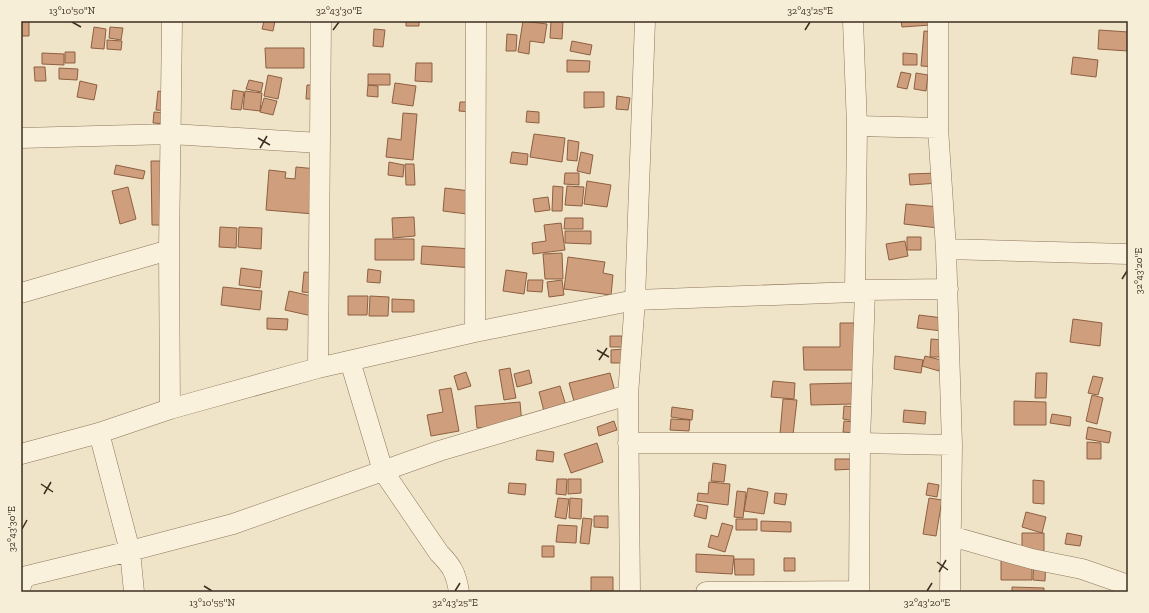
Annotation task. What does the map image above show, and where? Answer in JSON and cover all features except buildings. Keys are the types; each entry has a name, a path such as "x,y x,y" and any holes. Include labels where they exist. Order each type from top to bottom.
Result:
{"street":[{"path":"170,409 169,250 172,21"},
{"path":"318,368 321,21"},
{"path":"476,21 476,332"},
{"path":"630,592 628,395 635,300 645,21"},
{"path":"706,592 859,591 860,291 857,126 853,21"},
{"path":"938,21 938,128 948,289 952,445 950,592"},
{"path":"857,126 938,128"},
{"path":"21,138 171,134 320,143"},
{"path":"946,249 1128,254"},
{"path":"21,293 169,250"},
{"path":"21,454 99,433 170,409 318,368 476,332 635,300 948,289"},
{"path":"350,361 383,471 439,553 448,562 457,577 459,592"},
{"path":"21,586 22,582 27,576 233,524 439,451 628,395"},
{"path":"99,433 130,551 134,592"},
{"path":"628,443 860,443 952,445"},
{"path":"951,536 1032,559 1082,569 1128,585"}]}
